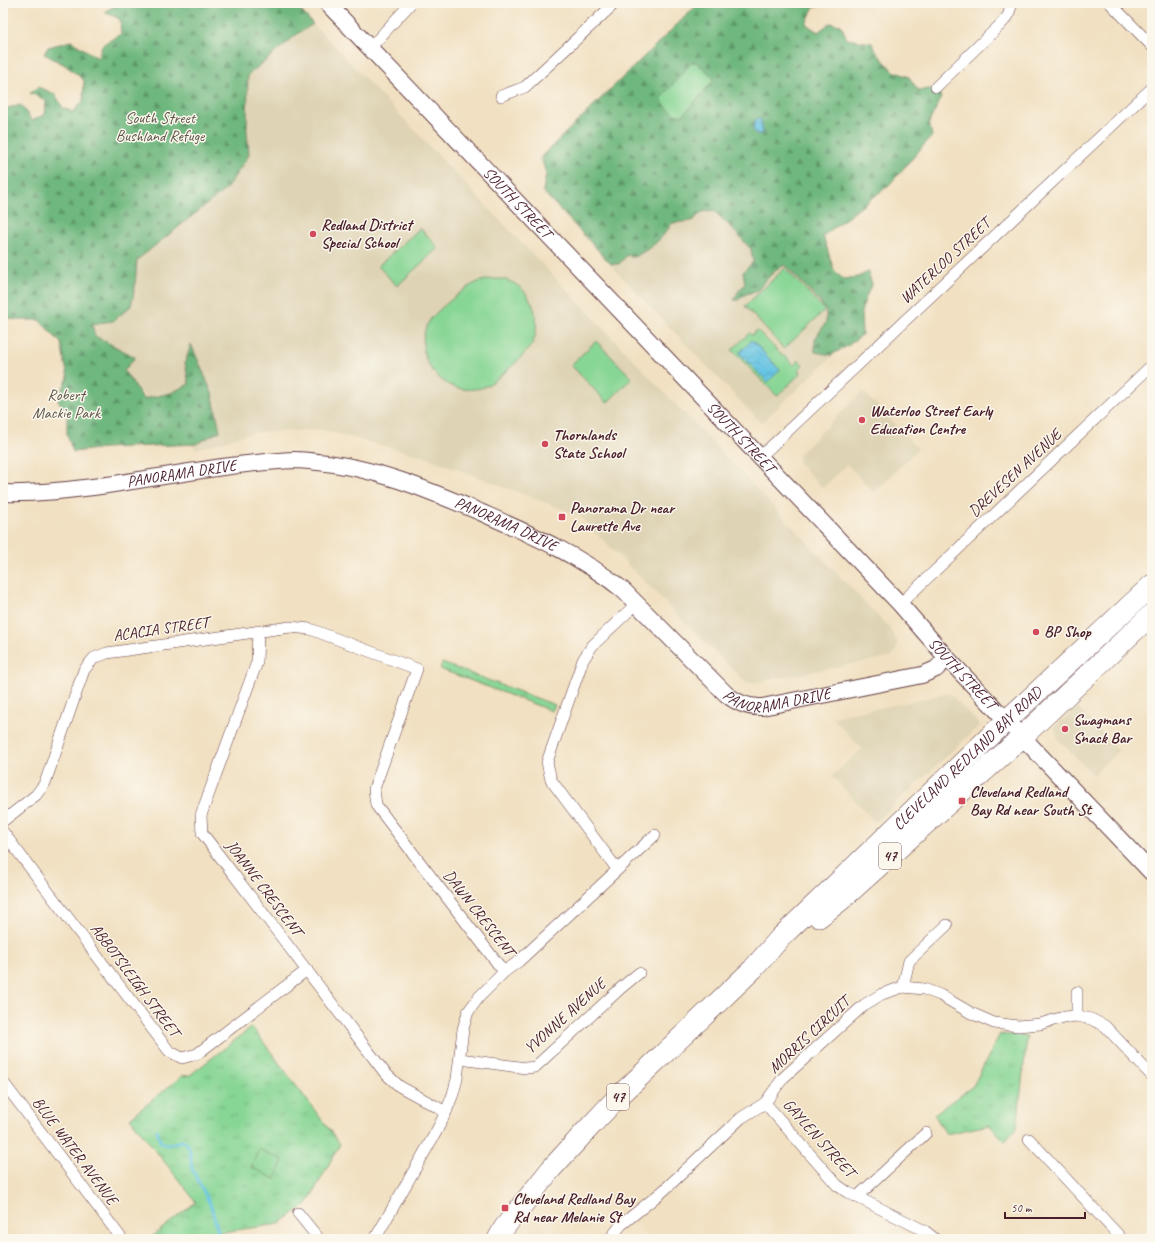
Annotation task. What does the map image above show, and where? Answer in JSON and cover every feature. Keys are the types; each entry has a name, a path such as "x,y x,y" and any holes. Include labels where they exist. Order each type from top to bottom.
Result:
{"highway":[{"name":"CLEVELAND REDLAND BAY ROAD","path":"753,969 780,938 1007,720 1152,585"},
{"name":"CLEVELAND REDLAND BAY ROAD","path":"498,1239 504,1228 551,1169 615,1100 753,969 841,900 1022,737 1152,614"}],"street":[{"name":"SOUTH STREET","path":"327,3 900,604 1022,737 1152,873"},
{"path":"370,48 411,3"},
{"path":"501,96 526,87 615,3"},
{"path":"936,87 1000,25 1008,16 1012,3"},
{"path":"1110,3 1152,46"},
{"name":"WATERLOO STREET","path":"760,458 1152,88"},
{"name":"DREVESEN AVENUE","path":"900,604 1152,364"},
{"name":"PANORAMA DRIVE","path":"3,494 59,492 257,463 298,460 335,464 377,473 448,499 545,540 578,558 608,579 636,604 726,694 743,705 753,708 762,707 922,675 936,669 948,658"},
{"path":"617,869 551,780 547,762 583,660 592,646 636,604"},
{"name":"ACACIA STREET","path":"3,821 36,795 45,782 84,670 94,658 107,653 290,627 310,629 417,669"},
{"name":"JOANNE CRESCENT","path":"258,631 257,662 201,815 202,833 385,1073 399,1086 446,1112"},
{"name":"DAWN CRESCENT","path":"375,1239 446,1112 455,1087 463,1029 468,1012 479,997 504,972 376,805 374,789 417,669"},
{"name":"ABBOTSLEIGH STREET","path":"3,832 169,1051 182,1058 197,1054 307,970"},
{"path":"504,972 655,835"},
{"path":"903,987 909,961 947,924"},
{"name":"YVONNE AVENUE","path":"460,1059 526,1068 535,1067 622,987 639,974"},
{"name":"MORRIS CIRCUIT","path":"610,1239 621,1225 663,1191 741,1118 765,1102 783,1078 864,1005 882,994 903,987 924,989 940,994 971,1013 994,1023 1018,1026 1040,1024 1064,1017 1077,1016 1091,1019 1105,1026 1152,1076"},
{"path":"1077,992 1077,1016"},
{"name":"BLUE WATER AVENUE","path":"3,1082 122,1239"},
{"name":"GAYLEN STREET","path":"765,1102 838,1185 847,1192 925,1231 935,1239"},
{"path":"857,1197 926,1133"},
{"path":"1029,1140 1122,1239"},
{"path":"298,1213 319,1239"}],"shaded area":[{"path":"313,24 889,628 898,643 896,651 890,657 752,683 745,682 578,515 422,456 322,430 255,432 196,449 82,329 131,306 137,260 249,155 248,75"},
{"path":"624,76 864,327 761,423 540,191 555,177 537,159"},
{"name":"Waterloo Street Early Education Centre","path":"863,391 918,449 874,493 847,464 823,488 800,464 798,459 799,454"},
{"path":"949,693 980,725 875,822 832,776 862,749 832,717"},
{"path":"1077,707 1118,751 1093,775 1057,738 1055,727"}],"green space":[{"name":"South Street Bushland Refuge","path":"120,3 294,3 313,24 299,33 248,75 247,130 249,155 226,189 137,260 135,287 131,306 113,321 92,324 95,336 135,357 124,371 144,399 171,393 189,384 185,363 191,344 212,393 220,431 196,444 105,448 73,452 67,435 67,413 57,399 68,378 61,343 39,320 17,320 3,317 3,109 21,105 32,121 45,114 46,100 30,93 38,87 55,94 63,108 73,112 83,101 84,80 65,65 44,54 48,47 71,41 98,58 102,45 121,34 120,19 104,12"},
{"path":"699,3 827,3 813,8 806,24 818,32 830,23 841,25 847,39 872,43 878,54 893,71 909,77 918,90 930,89 939,92 941,99 929,122 932,136 888,186 823,236 834,270 843,279 858,277 868,272 872,284 861,312 862,335 849,345 831,355 815,352 815,339 826,322 826,311 820,302 785,265 773,272 758,290 746,294 738,300 734,300 738,292 745,284 743,272 753,262 751,249 713,210 702,212 692,221 672,223 656,243 646,250 634,257 627,255 619,264 611,264 543,191 546,174 542,160 543,155"},
{"path":"696,62 713,77 713,81 683,115 676,115 663,104 662,97 691,63"},
{"path":"420,228 438,248 397,286 378,266"},
{"path":"785,268 825,310 784,349 745,306"},
{"path":"490,279 502,279 512,282 520,287 527,295 535,312 536,332 533,342 519,360 489,384 484,387 474,389 457,388 447,384 439,377 427,360 423,340 425,330 430,320 452,299 473,284"},
{"path":"757,330 794,365 799,360 803,365 798,370 801,373 777,396 732,350 749,333 752,335"},
{"path":"596,341 632,378 607,403 571,365"},
{"path":"442,663 555,705 552,711 440,669"},
{"path":"252,1027 340,1144 307,1204 279,1224 215,1233 207,1239 149,1239 196,1202 130,1118 182,1076 190,1075"},
{"path":"1000,1034 1027,1036 1017,1128 1005,1141 989,1125 946,1134 934,1114 973,1086"},
{"path":"259,1149 283,1160 275,1179 251,1167"}],"water":[{"path":"756,119 761,119 762,134 756,134 753,130"},
{"path":"752,340 780,370 768,382 739,353"}],"waterway":[{"path":"157,1130 160,1141 166,1145 182,1141 187,1143 189,1147 192,1169 211,1206 218,1231"}],"place":[{"name":"Redland District Special School","path":"313,234"},
{"name":"Waterloo Street Early Education Centre","path":"862,420"},
{"name":"Thornlands State School","path":"545,444"},
{"name":"Panorama Dr near Laurette Ave","path":"562,517"},
{"name":"BP Shop","path":"1036,632"},
{"name":"Swagmans Snack Bar","path":"1065,729"},
{"name":"Cleveland Redland Bay Rd near South St","path":"962,801"},
{"name":"Cleveland Redland Bay Rd near Melanie St","path":"505,1208"}],"park label":[{"name":"Robert Mackie Park","path":"66,404"}]}
